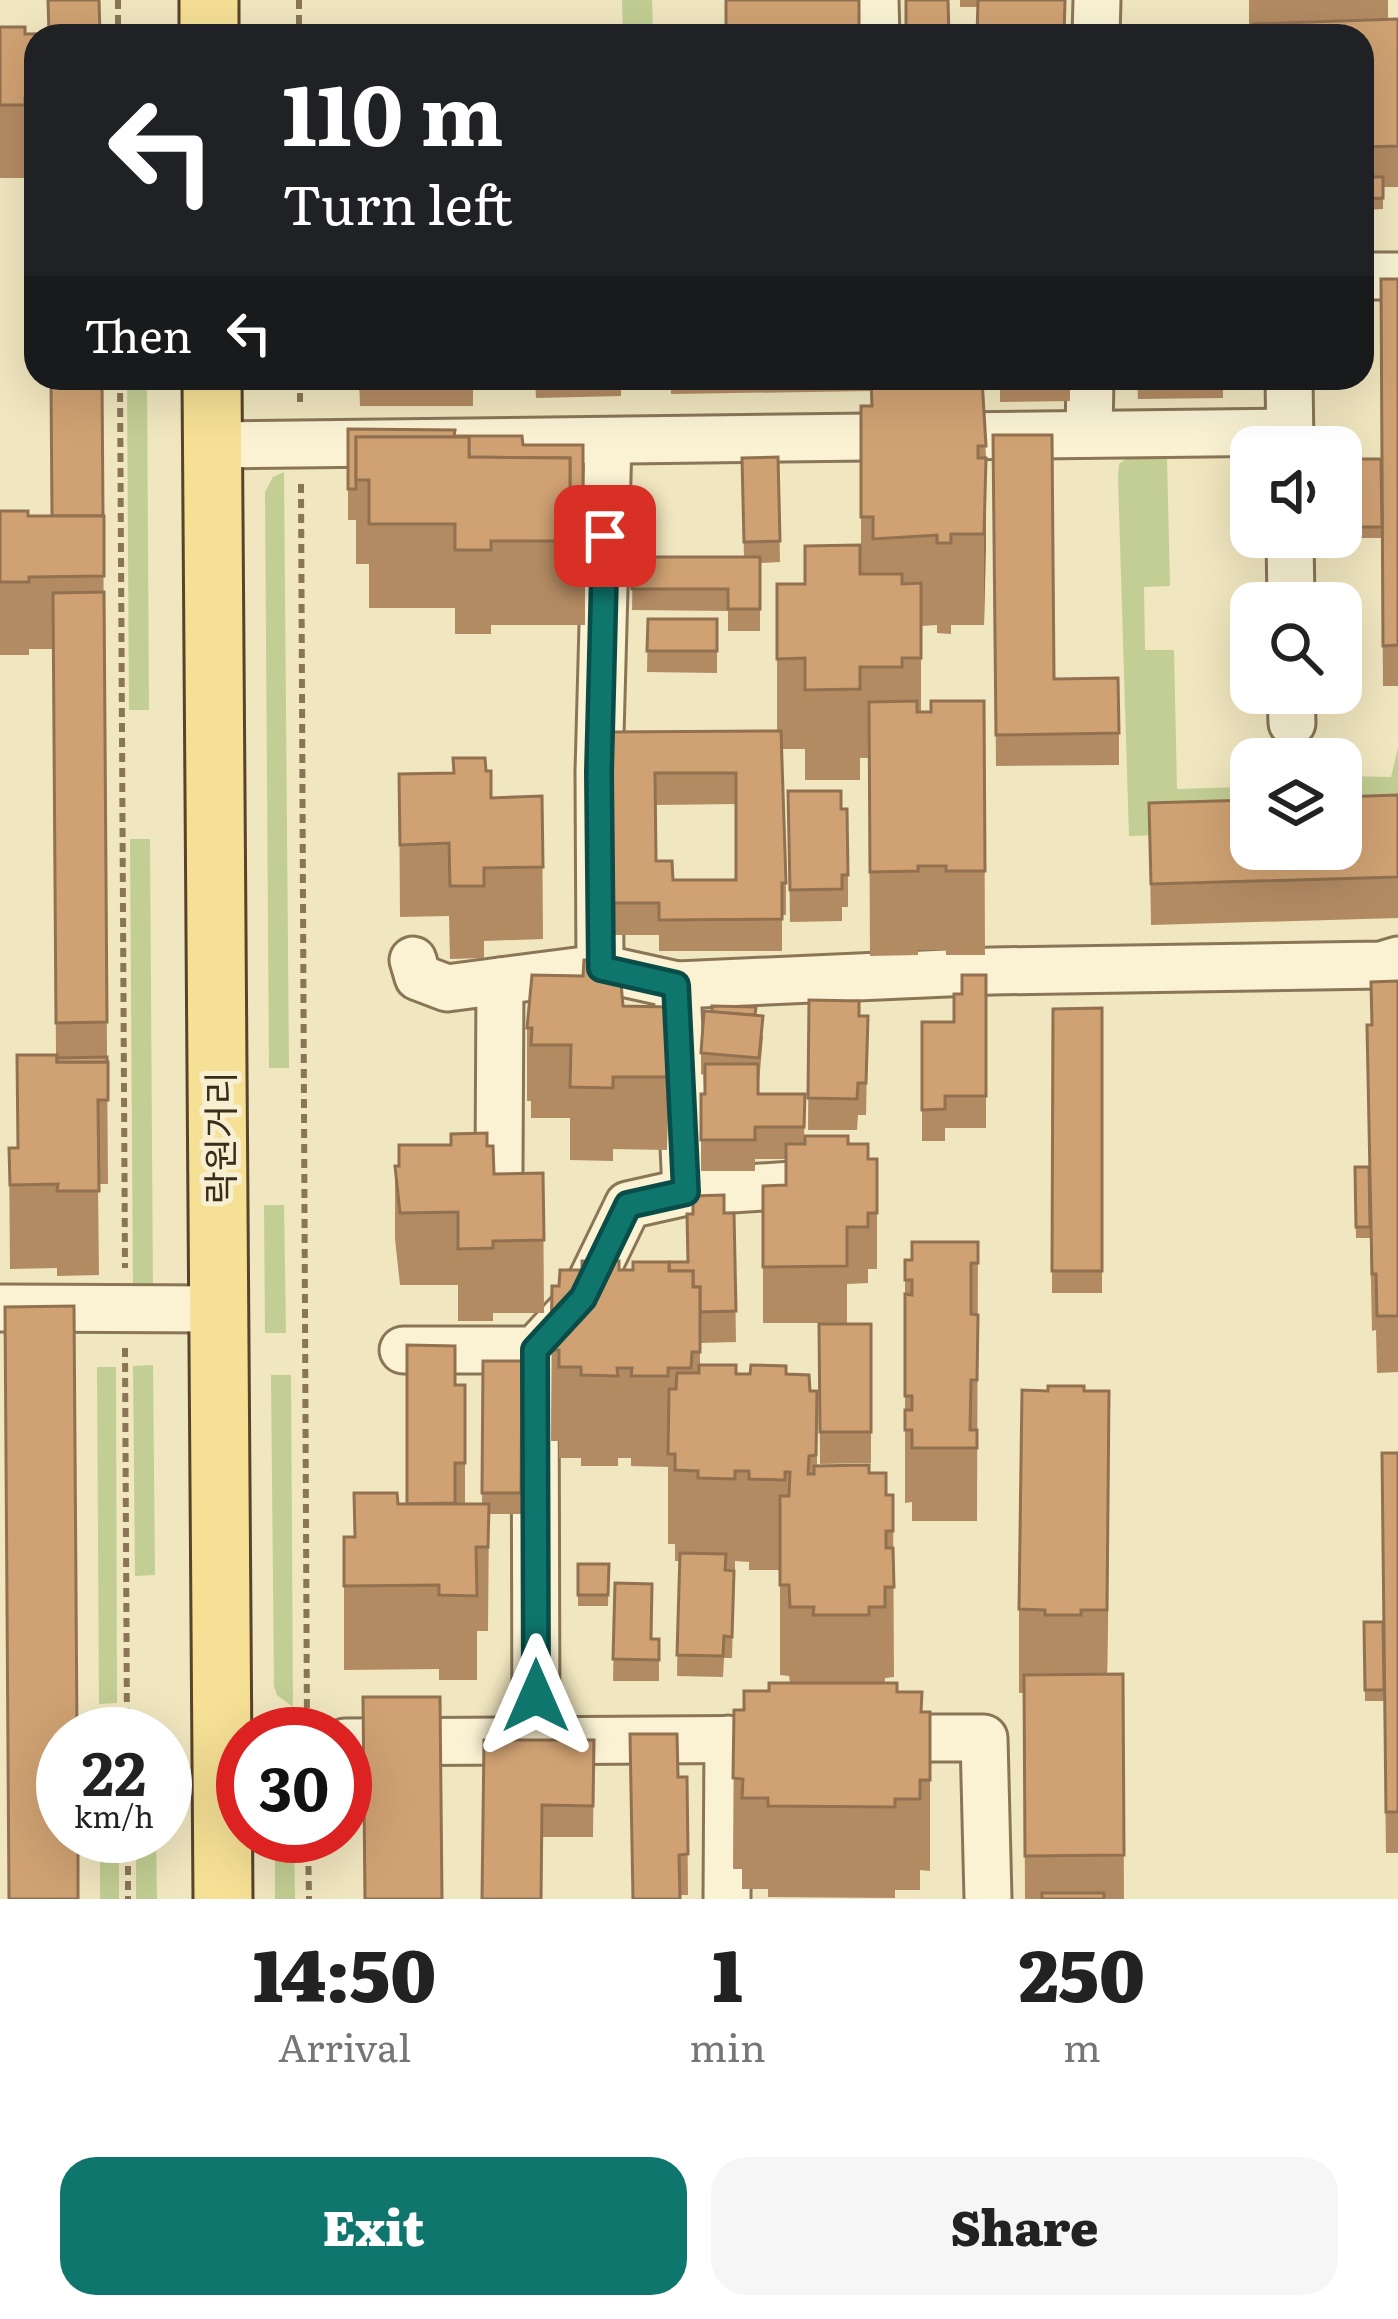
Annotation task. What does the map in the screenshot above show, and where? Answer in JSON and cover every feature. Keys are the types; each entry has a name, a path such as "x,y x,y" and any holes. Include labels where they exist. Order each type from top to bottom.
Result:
{"main road":[{"name":"락원거리","path":"212,390 219,1310 231,1707"},
{"name":"락원거리","path":"224,1899 226,1863"}],"street":[{"path":"1089,434 1090,390"},
{"path":"1289,390 1290,426"},
{"path":"212,446 1089,434 1230,438"},
{"path":"601,968 599,772 608,441"},
{"path":"412,960 418,977 447,988 601,968 676,985 992,970 1381,965 1398,960"},
{"path":"499,1170 500,981"},
{"path":"676,985 686,1192"},
{"path":"536,1740 535,1350 583,1298 628,1205 686,1192 866,1180"},
{"path":"0,1308 219,1310"},
{"path":"403,1350 535,1350"},
{"path":"372,1742 984,1738 988,1899"},
{"path":"728,1739 728,1899"}],"path":[{"path":"120,390 127,1707"},
{"path":"300,390 307,1707"},
{"path":"128,1863 128,1899"},
{"path":"308,1863 309,1899"}],"green space":[{"path":"622,0 652,0 653,24 623,24"},
{"path":"127,390 147,390 149,710 129,710"},
{"path":"1128,457 1167,458 1170,586 1144,587 1145,650 1174,650 1177,789 1230,787 1230,833 1129,836 1119,464"},
{"path":"284,472 289,1068 269,1068 265,492 273,477"},
{"path":"1398,748 1398,831 1362,830 1362,776 1391,777"},
{"path":"130,839 150,839 153,1296 133,1296"},
{"path":"264,1205 284,1205 286,1333 265,1333"},
{"path":"153,1365 155,1575 135,1576 133,1366"},
{"path":"97,1367 116,1367 117,1703 99,1704"},
{"path":"271,1375 291,1375 293,1707 277,1695"},
{"path":"100,1863 119,1863 119,1899 100,1899"},
{"path":"136,1863 156,1863 157,1899 136,1899"},
{"path":"275,1863 294,1863 295,1899 275,1899"}],"building":[{"path":"48,0 99,0 100,24 49,24"},
{"path":"726,0 859,0 859,24 726,24"},
{"path":"906,0 948,0 949,24 906,24"},
{"path":"978,0 1065,0 1064,24 977,24"},
{"path":"1398,19 1398,146 1374,147 1374,24 1253,24"},
{"path":"0,27 24,27 24,105 0,105"},
{"path":"1374,177 1383,177 1383,198 1374,198"},
{"path":"1381,279 1398,279 1398,645 1383,646"},
{"path":"51,390 102,390 103,516 52,516"},
{"path":"871,390 983,390 986,446 978,446 978,458 986,458 984,534 951,534 951,543 937,543 937,535 873,539 873,517 861,517 861,406 872,406"},
{"path":"348,429 455,430 454,436 522,436 523,445 583,445 583,500 570,500 570,458 469,457 469,437 356,437 356,489 348,489"},
{"path":"993,435 1052,435 1054,679 1118,678 1119,733 996,735"},
{"path":"356,437 469,437 469,457 570,458 570,500 585,500 585,541 491,541 491,550 455,550 455,524 369,524 369,480 356,480"},
{"path":"778,457 780,541 744,542 742,458"},
{"path":"1362,459 1381,459 1382,527 1362,527"},
{"path":"0,511 28,511 28,516 104,516 104,576 0,582"},
{"path":"860,545 860,574 902,574 902,584 921,583 921,658 902,658 902,667 860,667 860,689 805,690 805,658 777,659 777,584 805,584 805,546"},
{"path":"633,557 760,557 760,609 728,609 728,589 632,589"},
{"path":"104,592 107,1022 56,1023 53,593"},
{"path":"648,619 717,619 717,651 647,651"},
{"path":"917,701 917,712 931,712 931,701 984,701 985,871 918,866 918,871 870,872 869,702"},
{"path":"781,731 786,883 782,883 782,919 659,920 659,903 613,903 612,732","holes":["655,773 736,773 736,880 673,880 672,861 656,861"]},
{"path":"453,758 485,758 486,771 491,771 491,798 542,796 543,867 484,868 484,886 450,886 449,843 400,845 399,774 454,773"},
{"path":"788,791 841,791 841,809 847,809 848,875 842,875 842,889 790,890"},
{"path":"1398,795 1398,877 1151,884 1149,803 1230,801 1230,870 1362,870 1362,796"},
{"path":"584,960 619,960 623,1006 668,1007 667,1077 613,1077 613,1088 570,1087 571,1045 531,1045 532,1028 527,1028 532,975 583,976"},
{"path":"962,975 986,975 986,1096 945,1096 945,1109 922,1110 922,1022 954,1022 954,994 962,994"},
{"path":"1398,981 1398,1316 1377,1316 1367,1025 1372,1025 1371,982"},
{"path":"809,1000 859,1001 859,1016 868,1016 866,1083 858,1083 857,1099 808,1098"},
{"path":"712,1006 756,1007 755,1015 712,1012"},
{"path":"1102,1008 1102,1271 1052,1271 1053,1009"},
{"path":"704,1011 763,1016 759,1058 701,1053"},
{"path":"17,1055 57,1055 57,1062 108,1062 108,1100 98,1100 99,1191 57,1191 58,1184 10,1185 9,1148 18,1148"},
{"path":"107,1057 107,1062 57,1062 57,1058"},
{"path":"705,1064 758,1064 758,1094 805,1094 804,1127 755,1127 755,1140 701,1140"},
{"path":"487,1133 487,1146 493,1146 494,1174 543,1173 544,1240 493,1241 493,1248 458,1249 458,1212 400,1213 395,1166 399,1166 399,1145 451,1145 451,1134"},
{"path":"805,1136 848,1136 848,1144 868,1144 868,1159 877,1159 877,1213 868,1213 868,1227 847,1227 847,1266 763,1267 763,1186 786,1185 786,1144 805,1144"},
{"path":"1355,1167 1369,1167 1370,1227 1356,1227"},
{"path":"724,1195 724,1213 734,1213 736,1311 700,1312 700,1287 693,1287 693,1271 669,1271 669,1262 688,1262 687,1214 693,1214 693,1196"},
{"path":"912,1242 978,1242 978,1263 971,1263 971,1314 978,1315 970,1430 977,1430 977,1448 912,1448 912,1430 905,1430 905,1410 912,1410 912,1396 905,1396 905,1294 912,1295 912,1280 905,1280 905,1260 912,1260"},
{"path":"582,1261 619,1261 619,1270 633,1270 633,1262 669,1262 669,1271 693,1271 693,1287 700,1287 700,1352 692,1352 691,1368 668,1368 668,1376 631,1376 632,1368 617,1368 618,1376 581,1375 581,1367 559,1367 559,1350 551,1350 552,1286 559,1286 560,1270 582,1270"},
{"path":"74,1306 77,1707 36,1707 36,1863 78,1863 78,1899 9,1899 5,1307"},
{"path":"819,1324 871,1324 871,1432 820,1432"},
{"path":"407,1345 455,1346 455,1385 465,1385 465,1463 455,1463 455,1503 407,1504"},
{"path":"483,1361 522,1361 521,1493 482,1493"},
{"path":"699,1365 736,1365 736,1374 750,1374 751,1365 786,1366 786,1374 809,1375 810,1391 817,1391 816,1455 809,1456 808,1474 814,1474 814,1466 869,1465 869,1473 886,1473 886,1495 893,1495 893,1531 886,1531 886,1548 893,1548 894,1587 885,1587 885,1607 869,1607 869,1615 813,1615 814,1607 790,1607 789,1585 780,1585 780,1496 789,1496 790,1472 785,1472 785,1480 749,1479 749,1471 735,1471 735,1479 698,1478 698,1471 675,1470 675,1454 668,1454 669,1389 676,1389 677,1373 699,1373"},
{"path":"1048,1386 1109,1391 1107,1610 1045,1615 1045,1610 1019,1609 1022,1390 1048,1391"},
{"path":"1382,1453 1398,1453 1398,1812 1386,1812"},
{"path":"354,1493 397,1493 398,1504 489,1504 488,1547 476,1547 477,1596 439,1595 439,1585 344,1586 344,1537 355,1537"},
{"path":"680,1553 726,1554 725,1570 734,1571 732,1637 724,1636 723,1656 677,1655"},
{"path":"578,1564 609,1564 608,1595 578,1595"},
{"path":"615,1583 652,1584 651,1639 659,1639 659,1660 613,1659"},
{"path":"1364,1622 1383,1622 1384,1690 1365,1690"},
{"path":"1123,1674 1124,1855 1025,1856 1024,1675"},
{"path":"769,1683 897,1683 897,1692 922,1692 921,1712 930,1712 930,1780 920,1780 920,1799 895,1799 895,1807 768,1806 768,1798 742,1798 743,1779 733,1778 734,1710 744,1710 744,1691 769,1691"},
{"path":"363,1697 440,1697 442,1899 365,1899 365,1863 372,1863 372,1707 363,1707"},
{"path":"630,1734 677,1734 678,1777 687,1777 688,1854 679,1855 680,1899 633,1899"},
{"path":"484,1740 594,1740 593,1806 542,1805 541,1899 482,1899"},
{"path":"1042,1893 1104,1893 1104,1899 1042,1899"}],"route":[{"path":"536,1696 535,1350 583,1298 628,1205 686,1192 676,985 601,968 599,772 605,536"}]}
